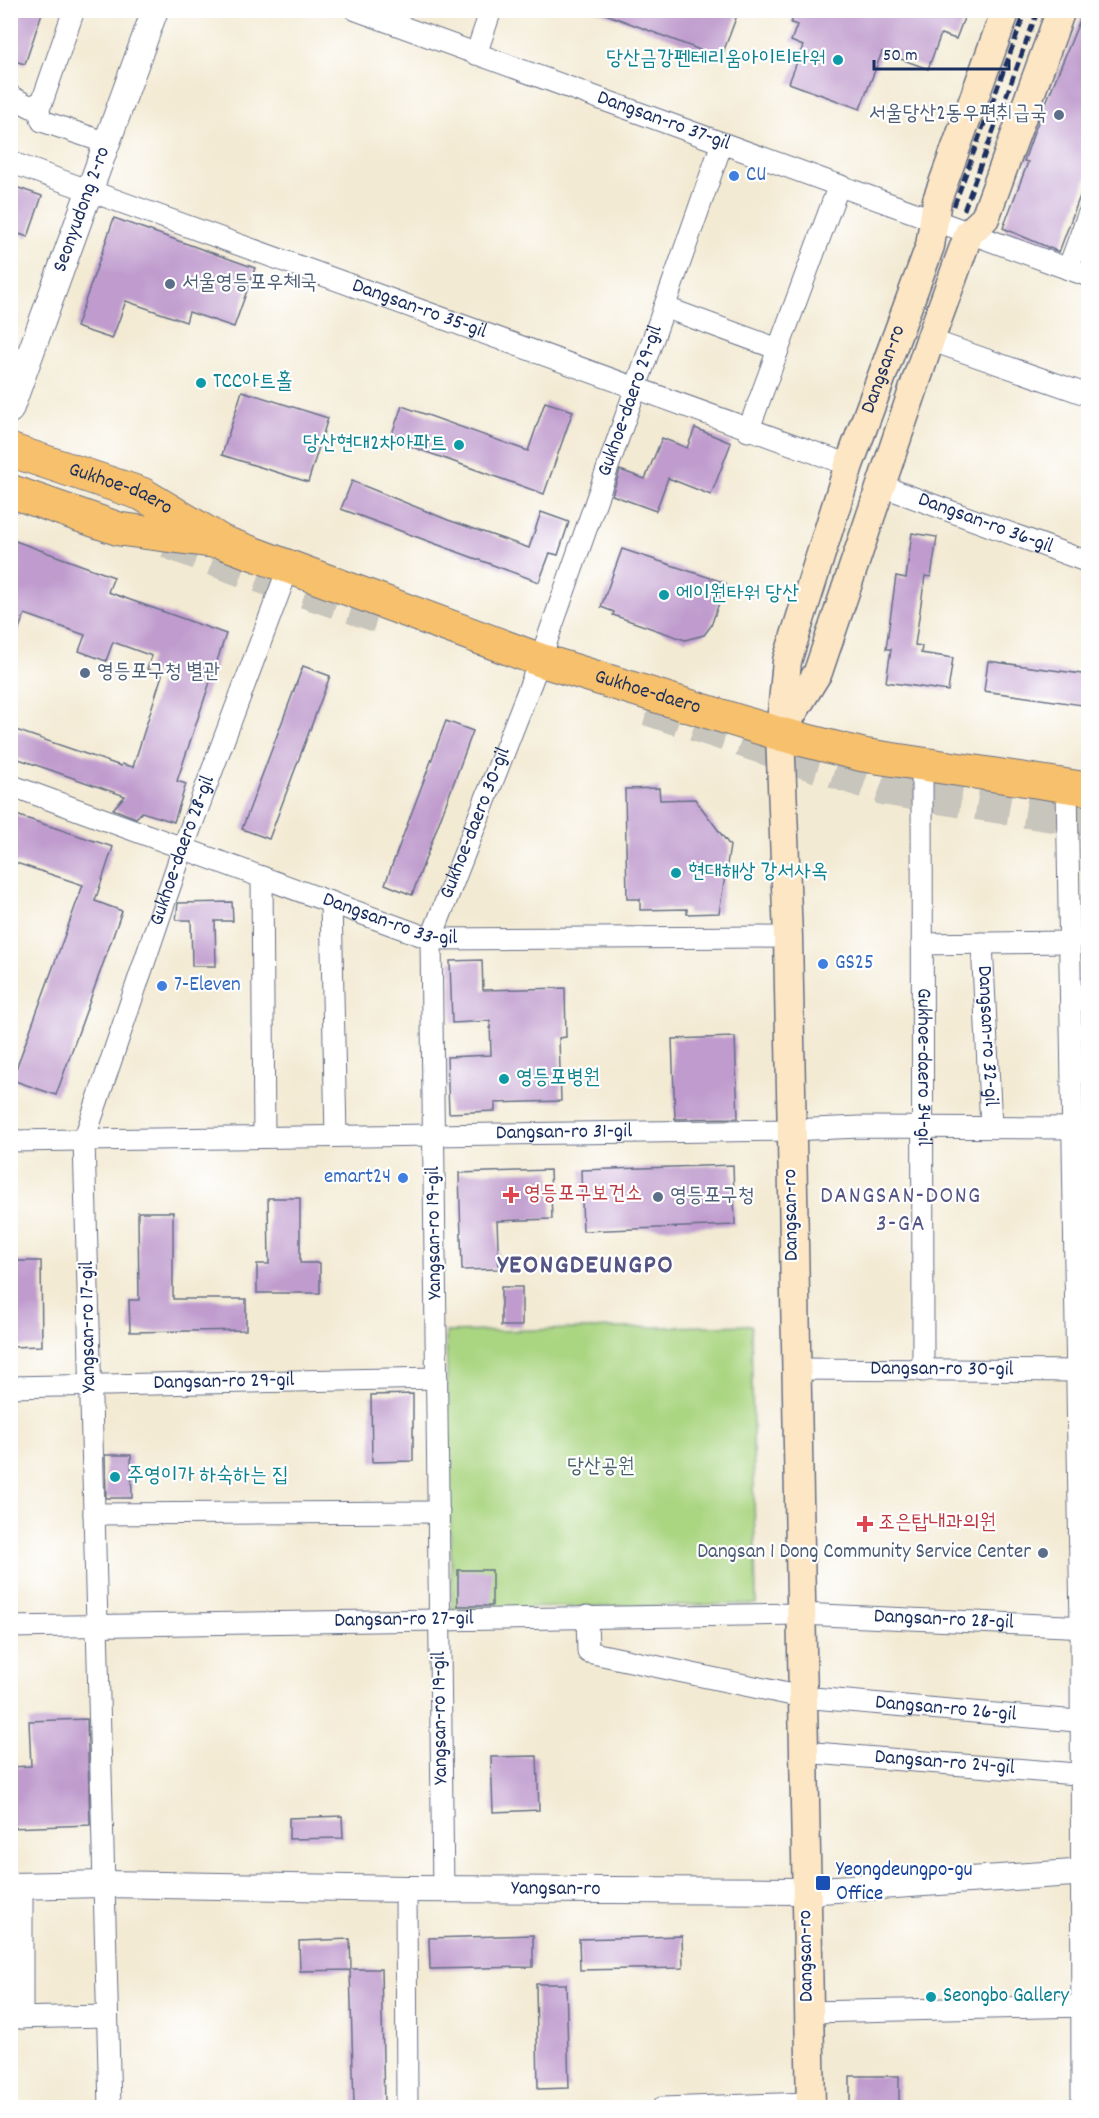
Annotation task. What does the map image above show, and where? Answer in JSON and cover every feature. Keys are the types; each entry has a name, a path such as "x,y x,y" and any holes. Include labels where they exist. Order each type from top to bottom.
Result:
{"main road":[{"name":"Dangsan-ro","path":"811,2105 790,1130 788,937 780,734 787,661 849,465 930,246 936,221 937,200 1006,10"},
{"name":"Dangsan-ro","path":"780,734 818,672 927,348 969,233 985,218 1061,10"},
{"path":"904,321 912,309 920,304 926,309 929,322 927,348"},
{"name":"Gukhoe-daero","path":"10,450 142,494 222,542 540,660 780,734 863,755 1078,787"},
{"name":"Gukhoe-daero","path":"10,491 119,529 222,542"}],"street":[{"path":"10,96 31,106 42,102 75,10"},
{"name":"Seonyudong 2-ro","path":"10,410 155,10"},
{"name":"Dangsan-ro 37-gil","path":"356,10 1089,276"},
{"path":"476,54 491,10"},
{"path":"37,104 42,121 107,143"},
{"name":"Gukhoe-daero 29-gil","path":"540,660 722,143"},
{"name":"Dangsan-ro 35-gil","path":"10,162 748,431 849,465"},
{"path":"748,431 839,185"},
{"path":"1068,269 1089,215"},
{"path":"664,307 778,349"},
{"name":"Dangsan-ro","path":"927,348 1089,395"},
{"name":"Dangsan-ro 36-gil","path":"882,486 1089,562"},
{"name":"Gukhoe-daero 28-gil","path":"84,1140 183,848 289,566"},
{"name":"Gukhoe-daero 30-gil","path":"434,1135 431,939 540,660"},
{"name":"Gukhoe-daero 34-gil","path":"922,764 923,1371"},
{"name":"Dangsan-ro 33-gil","path":"10,785 431,939 788,937"},
{"path":"1078,787 1069,942 1080,1032 1085,1627 1082,2108"},
{"path":"262,877 264,1137"},
{"path":"331,902 336,1136"},
{"path":"922,944 1069,942"},
{"name":"Dangsan-ro 32-gil","path":"982,944 991,1127"},
{"name":"Dangsan-ro 32-gil","path":"790,1130 923,1127 1080,1128"},
{"name":"Dangsan-ro 31-gil","path":"10,1141 790,1130"},
{"name":"Yangsan-ro 19-gil","path":"434,1135 443,1889"},
{"name":"Yangsan-ro 17-gil","path":"84,1140 110,2108"},
{"name":"Dangsan-ro 30-gil","path":"795,1369 1082,1371"},
{"name":"Dangsan-ro 29-gil","path":"10,1387 437,1378"},
{"path":"94,1514 439,1512"},
{"name":"Dangsan-ro 27-gil","path":"10,1627 800,1614"},
{"name":"Dangsan-ro 28-gil","path":"800,1614 1085,1627"},
{"path":"587,1616 588,1652 802,1697"},
{"name":"Dangsan-ro 26-gil","path":"802,1697 1084,1722"},
{"name":"Dangsan-ro 24-gil","path":"803,1752 1084,1774"},
{"name":"Yangsan-ro","path":"16,2018 16,1885 806,1891 1085,1872"},
{"path":"406,1889 407,2108"},
{"path":"808,2012 1084,2006"},
{"path":"16,2018 107,2016"},
{"path":"662,2108 811,2105"}],"green space":[{"name":"당산공원","path":"751,1325 756,1604 452,1609 446,1332"}],"building":[{"path":"10,10 43,10 25,64 10,60"},
{"path":"595,10 739,10 721,58"},
{"name":"당산금강펜테리움아이티타워","path":"796,10 967,10 956,39 941,34 928,69 882,52 860,109 789,83 803,46 791,41 797,25 791,23"},
{"path":"1084,10 1089,10 1089,172 1059,252 1003,228 1028,162 1024,161 1036,127"},
{"path":"10,185 42,196 28,237 10,231"},
{"name":"서울영등포우체국","path":"114,218 255,268 234,327 189,312 186,322 126,301 112,339 76,327"},
{"path":"242,391 328,418 308,482 222,455"},
{"name":"당산현대2차아파트","path":"545,402 573,411 544,494 390,439 402,406 528,451"},
{"path":"695,428 731,443 711,495 668,478 656,511 612,495 620,470 645,479 662,438 687,448"},
{"path":"352,481 448,520 529,548 541,512 569,522 558,555 550,553 539,582 341,509"},
{"path":"912,533 937,537 931,577 925,576 915,645 922,646 921,653 953,658 948,691 886,682 891,649 886,649 896,576 906,578"},
{"path":"10,539 114,577 108,592 226,634 177,781 186,784 174,822 142,812 136,818 113,809 125,796 10,756 10,728 121,766 122,764 133,767 162,675 147,669 152,656 113,642 106,661 79,651 85,635 25,614 10,649"},
{"name":"에이원타워 당산","path":"622,549 726,583 711,626 704,635 685,640 613,615 614,612 601,607"},
{"path":"988,661 1089,675 1089,706 984,691"},
{"path":"303,666 330,676 269,839 242,829"},
{"path":"446,721 473,731 412,895 385,884"},
{"name":"현대해상 강서사옥","path":"659,788 660,800 695,799 730,846 719,913 687,914 687,909 640,910 640,899 627,899 625,789"},
{"path":"10,813 113,847 95,901 122,911 56,1095 12,1080 83,885 10,861"},
{"path":"232,902 233,921 215,921 216,966 192,966 191,920 176,920 178,903"},
{"path":"482,960 483,990 565,988 566,1037 559,1038 561,1101 495,1103 495,1111 449,1113 447,1057 491,1055 490,1021 452,1023 450,961"},
{"path":"735,1037 738,1118 675,1119 672,1039"},
{"name":"영등포구청","path":"733,1165 735,1225 583,1231 581,1170"},
{"path":"550,1170 552,1219 497,1221 499,1269 462,1270 459,1173"},
{"path":"268,1198 300,1198 300,1263 320,1263 320,1293 257,1293 257,1264 269,1264"},
{"path":"138,1212 173,1212 173,1299 246,1299 246,1330 130,1332 129,1300 139,1300"},
{"path":"10,1261 41,1261 42,1346 10,1347"},
{"path":"501,1287 522,1287 522,1326 501,1326"},
{"path":"413,1394 413,1461 372,1462 371,1395"},
{"name":"주영이가 하숙하는 집","path":"105,1455 131,1455 132,1498 106,1498"},
{"path":"458,1570 492,1570 492,1606 458,1606"},
{"path":"87,1719 90,1825 10,1828 10,1767 31,1766 29,1721"},
{"path":"537,1756 539,1810 493,1812 491,1757"},
{"path":"342,1816 343,1838 289,1839 289,1818"},
{"path":"533,1935 533,1967 430,1969 429,1938"},
{"path":"682,1936 683,1968 580,1970 579,1939"},
{"path":"350,1939 351,1969 381,1969 384,2104 354,2105 350,1970 300,1971 299,1941"},
{"path":"536,1984 566,1984 569,2088 538,2089"},
{"path":"850,2076 899,2076 899,2108 850,2108"}],"tunnel":[{"path":"167,542 247,572 378,616"},
{"path":"648,709 885,789 1088,821"}],"railway":[{"path":"954,206 1026,10"},
{"path":"964,210 1038,10"}],"place":[{"name":"당산금강펜테리움아이티타워","path":"838,60"},
{"name":"서울당산2동우편취급국","path":"1059,115"},
{"name":"CU","path":"734,176"},
{"name":"서울영등포우체국","path":"170,284"},
{"name":"TCC아트홀","path":"201,383"},
{"name":"당산현대2차아파트","path":"459,445"},
{"name":"에이원타워 당산","path":"664,595"},
{"name":"영등포구청 별관","path":"85,673"},
{"name":"현대해상 강서사옥","path":"676,873"},
{"name":"GS25","path":"823,964"},
{"name":"7-Eleven","path":"162,986"},
{"name":"영등포병원","path":"504,1079"},
{"name":"emart24","path":"403,1178"},
{"name":"영등포구보건소","path":"511,1195"},
{"name":"영등포구청","path":"658,1197"},
{"name":"주영이가 하숙하는 집","path":"115,1477"},
{"name":"조은탑내과의원","path":"865,1524"},
{"name":"Dangsan 1 Dong Community Service Center","path":"1043,1553"},
{"name":"Yeongdeungpo-gu Office","path":"823,1883"},
{"name":"Seongbo Gallery","path":"931,1997"}],"district":[{"name":"DANGSAN-DONG 3-GA","path":"901,1211"},
{"name":"YEONGDEUNGPO","path":"586,1266"}]}
